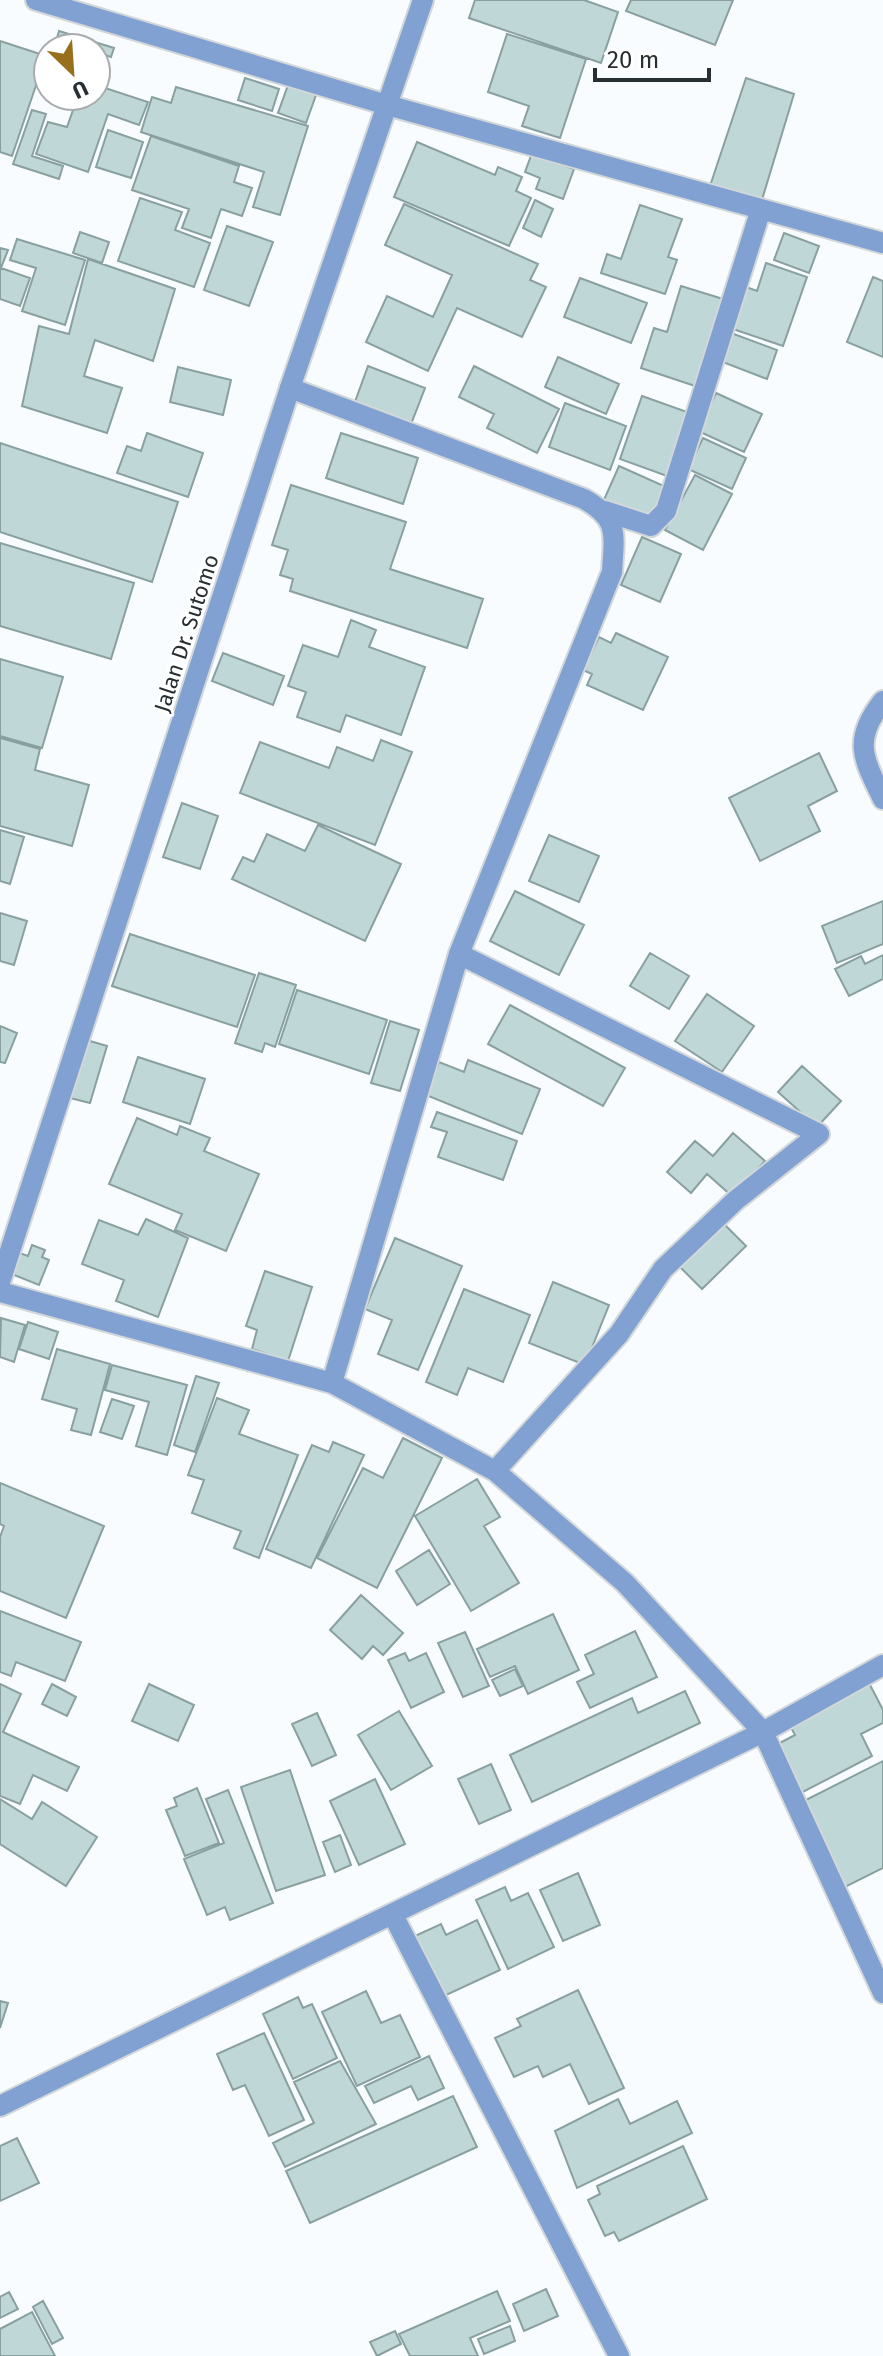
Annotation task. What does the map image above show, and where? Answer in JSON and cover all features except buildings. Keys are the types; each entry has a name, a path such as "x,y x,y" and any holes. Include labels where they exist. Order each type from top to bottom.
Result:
{"street":[{"path":"36,0 387,105 883,243"},
{"name":"Jalan Dr. Sutomo","path":"0,1282 290,388 423,0"},
{"path":"290,388 556,487 605,511 651,526 661,520 666,511 761,209"},
{"path":"332,1383 459,954 612,572 614,532 605,511"},
{"path":"883,701 866,727 862,744 864,761 883,799"},
{"path":"459,954 819,1134 736,1200 663,1269 619,1334 495,1471"},
{"path":"0,1292 332,1383 495,1471 625,1583 763,1732 883,1993"},
{"path":"0,2106 763,1732 883,1665"},
{"path":"393,1915 619,2356"}]}
